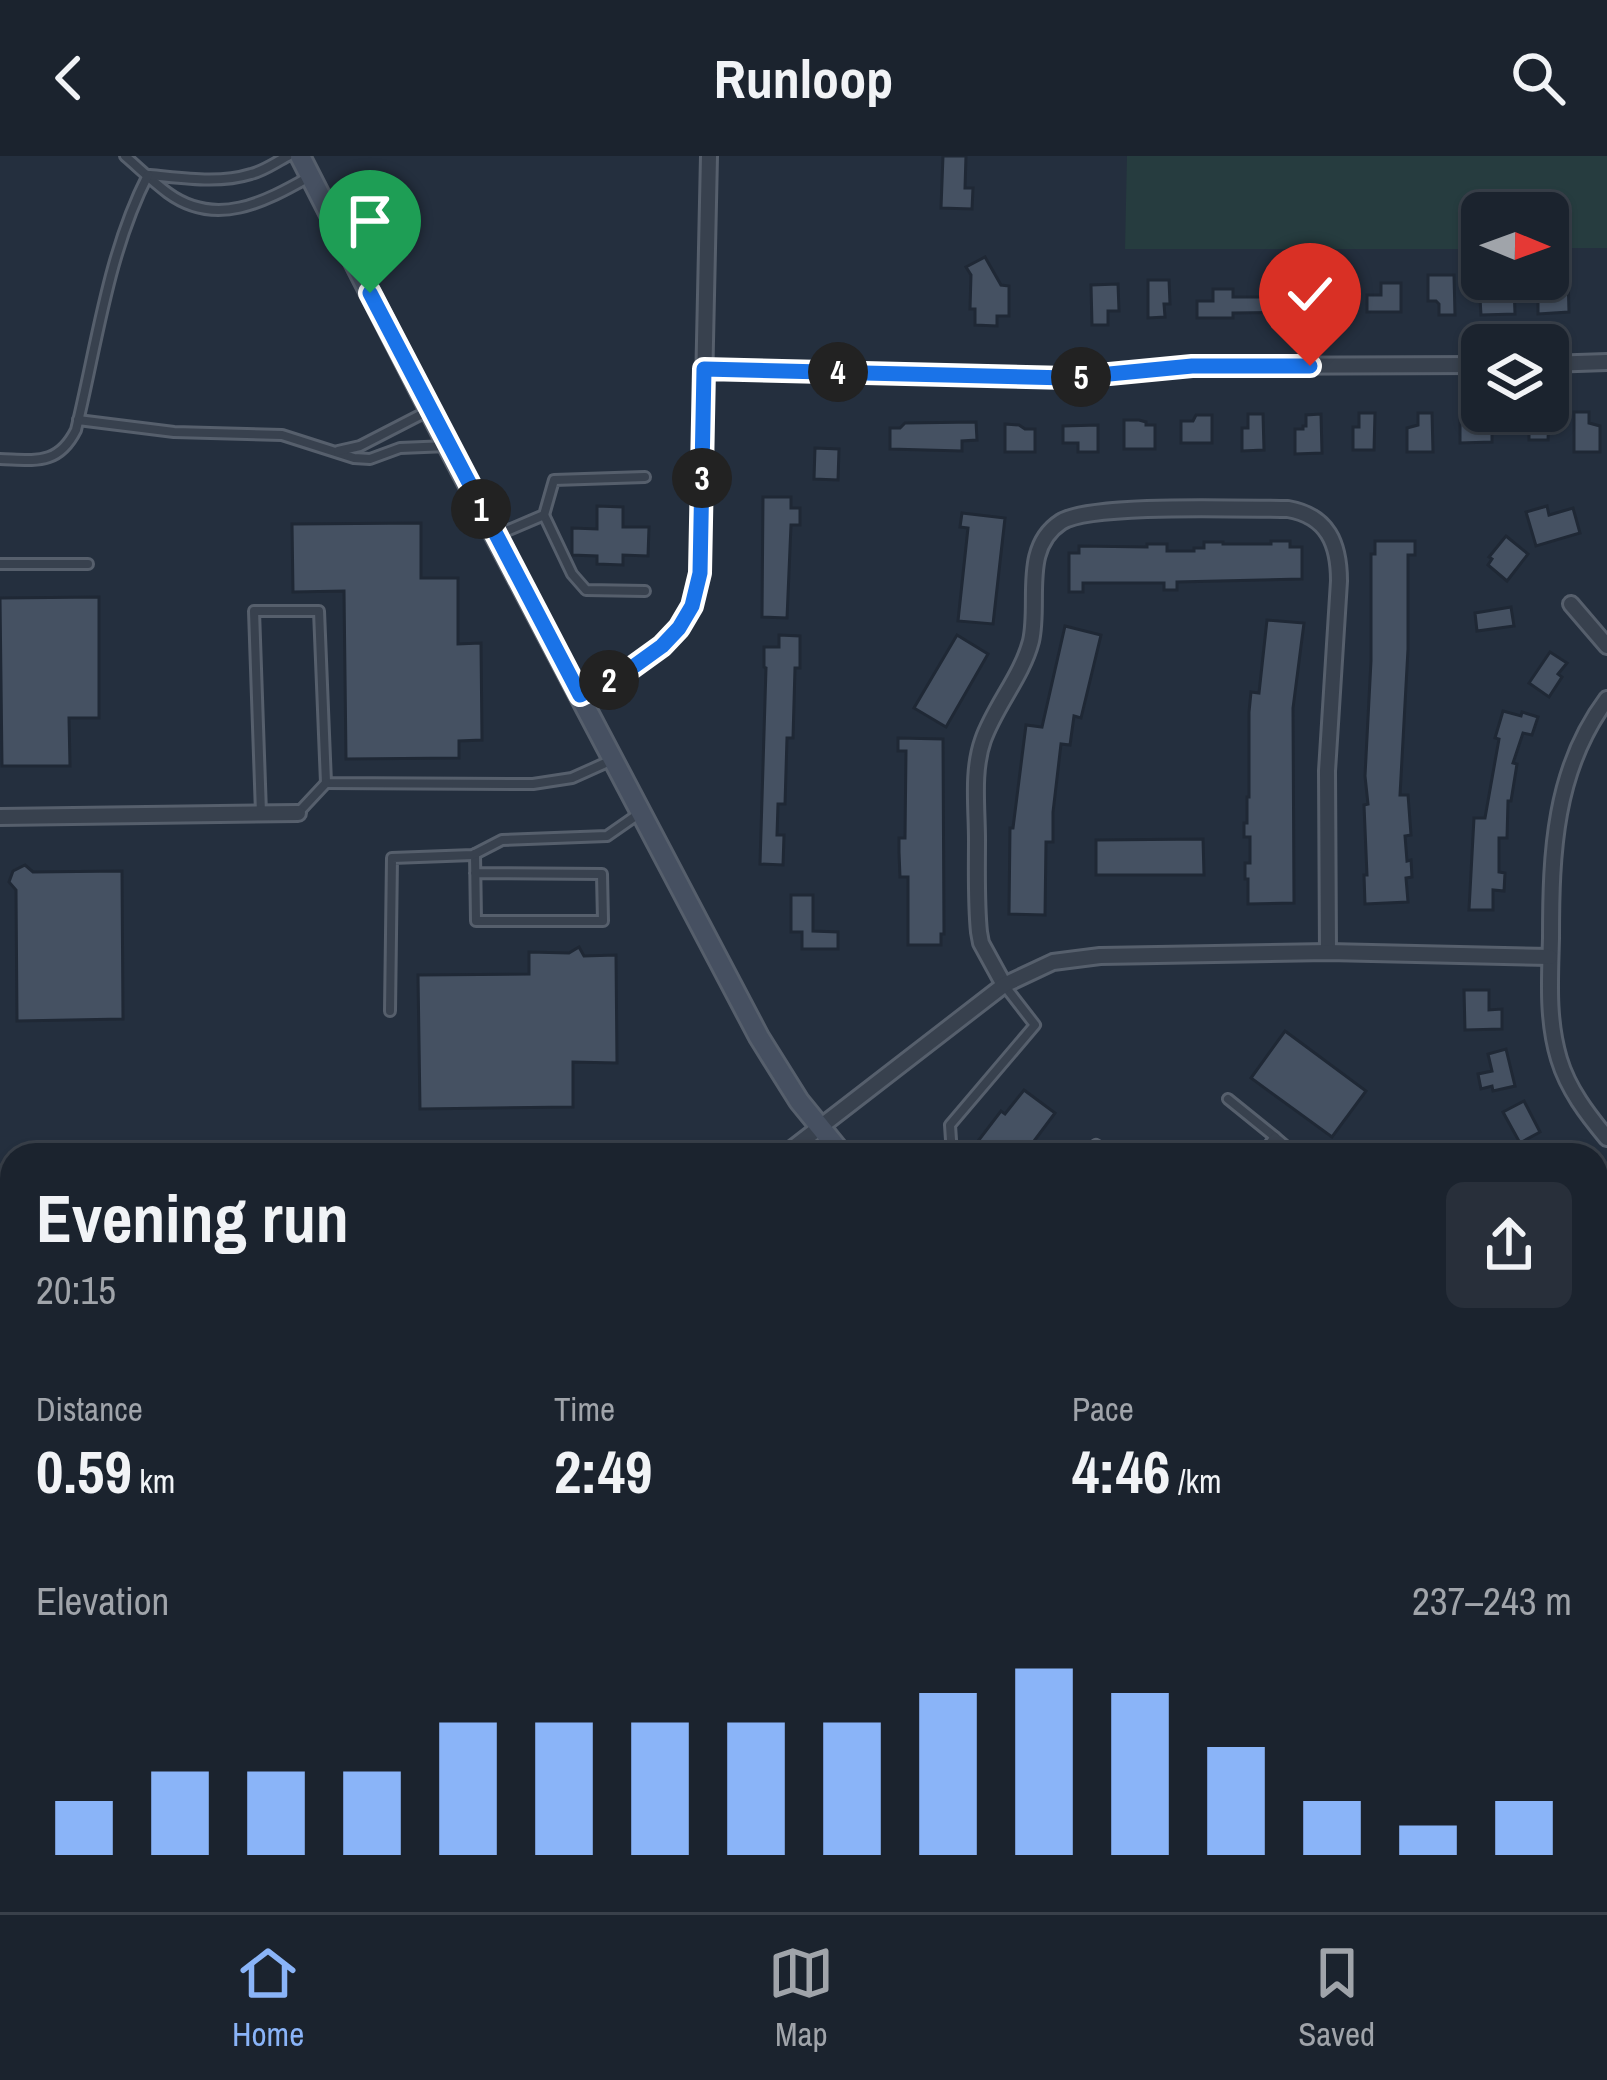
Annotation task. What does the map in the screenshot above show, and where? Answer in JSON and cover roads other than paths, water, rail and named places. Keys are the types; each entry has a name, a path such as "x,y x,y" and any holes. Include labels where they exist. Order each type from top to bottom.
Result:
{"main road":[{"path":"300,156 759,1037 779,1072 833,1143"}],"street":[{"path":"580,695 626,672 662,646 692,606 700,573 709,156"},
{"path":"1569,363 1607,362"},
{"path":"704,369 1068,378 1192,366 1461,365"},
{"path":"1004,985 979,932 977,761 988,726 1029,649 1041,545 1052,529 1071,516 1098,511 1276,509 1305,513 1326,528 1335,545 1339,566 1327,771 1328,952"},
{"path":"1571,604 1607,646"},
{"path":"1607,698 1576,750 1558,810 1551,867 1550,957 1551,1021 1561,1064 1581,1106 1607,1138"},
{"path":"0,817 298,813"},
{"path":"799,1143 1004,985 1053,962 1100,956 1328,952 1550,957"}],"lane":[{"path":"124,156 170,195 227,210 264,202 310,176"},
{"path":"148,175 232,178 254,174 288,156"},
{"path":"0,459 44,460 70,441 120,240 148,175"},
{"path":"337,452 361,446 430,410"},
{"path":"78,420 174,432 282,434 353,458 370,459 400,448 448,446"},
{"path":"645,477 554,480 544,515 572,574 586,590 645,591"},
{"path":"495,536 544,515"},
{"path":"0,564 88,564"},
{"path":"262,814 254,611 319,611 326,783 298,813"},
{"path":"326,783 533,784 572,778 614,760"},
{"path":"390,1011 392,857 475,854 502,840 607,836 641,812"},
{"path":"475,854 475,873 476,921 603,921 602,874 475,873"},
{"path":"951,1143 950,1125 1035,1025 1004,985"},
{"path":"1228,1099 1282,1143"},
{"path":"1270,1143 1275,1137"}]}
